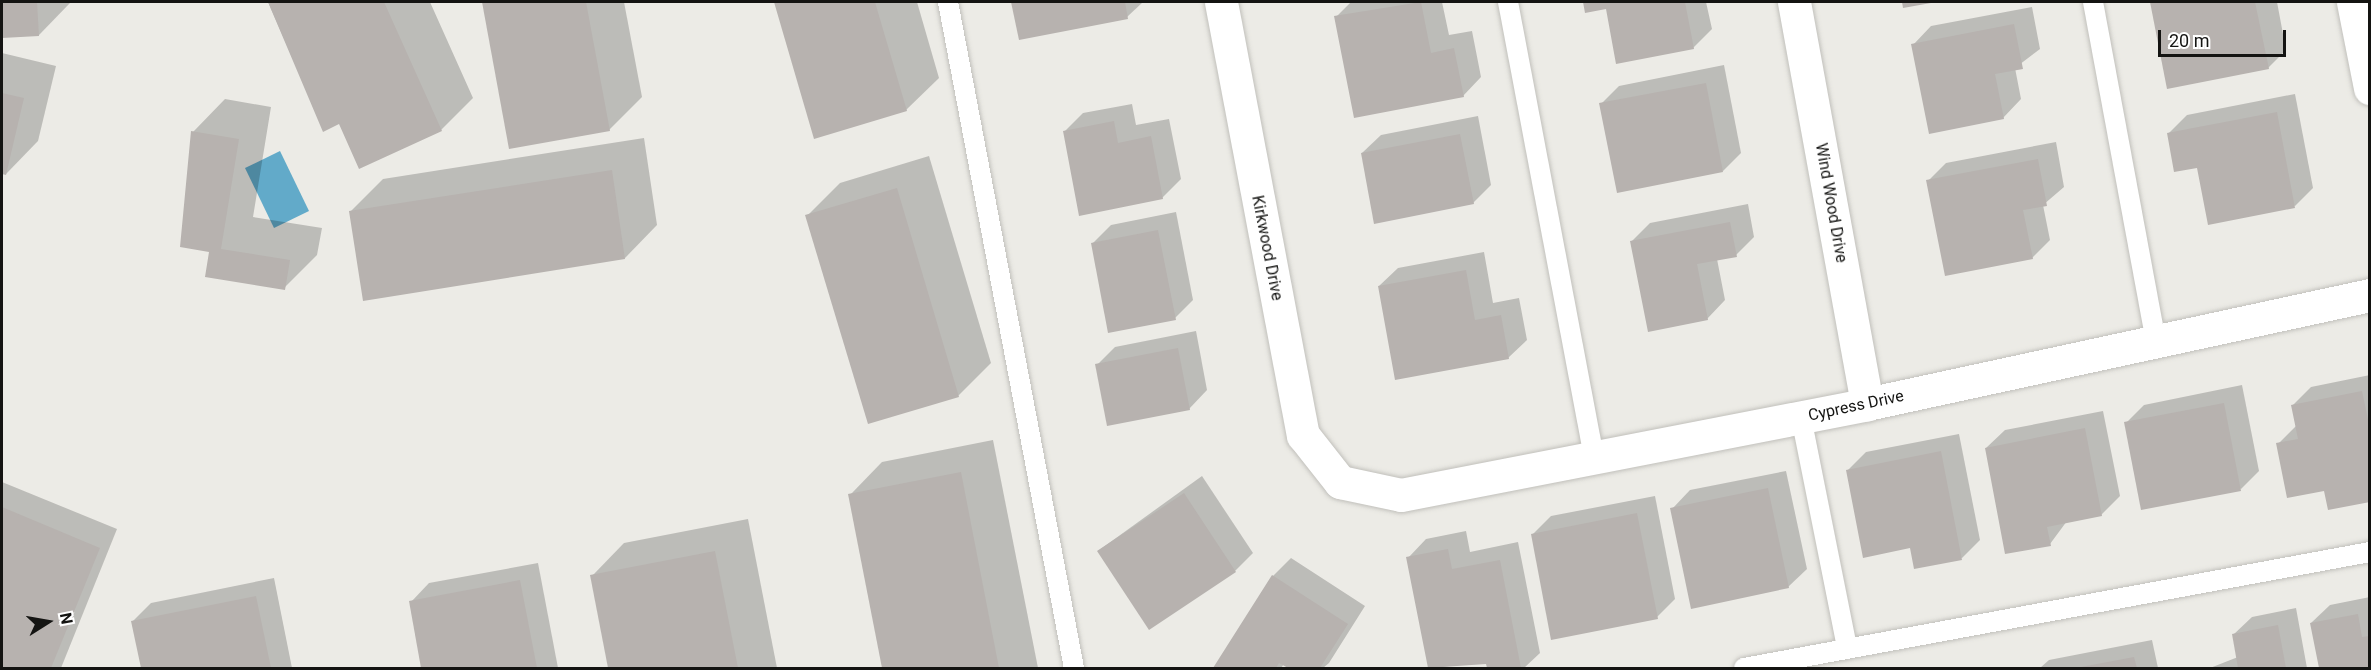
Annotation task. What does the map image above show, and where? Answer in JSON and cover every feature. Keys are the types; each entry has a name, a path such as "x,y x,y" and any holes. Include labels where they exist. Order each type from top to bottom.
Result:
{"street":[{"name":"Kirkwood Drive","path":"1221,2 1303,435 1340,482"},
{"name":"Wind Wood Drive","path":"1794,2 1867,404"},
{"path":"2353,2 2370,88"},
{"name":"Cypress Drive","path":"1340,482 1401,495 1867,404 2370,295"}],"lane":[{"path":"948,2 1074,669"},
{"path":"1508,2 1594,457"},
{"path":"2092,2 2156,341"},
{"path":"1801,417 1847,648"},
{"path":"1744,669 2370,552"}],"water":[{"path":"280,151 309,211 274,228 245,168"}],"building":[{"path":"2,2 37,2 39,36 2,38"},
{"path":"268,2 384,2 442,131 359,169 339,124 323,132"},
{"path":"482,2 586,2 610,131 509,149"},
{"path":"774,2 875,2 907,111 814,139"},
{"path":"1011,2 1125,2 1128,19 1019,40"},
{"path":"1421,2 1431,53 1454,48 1464,97 1354,118 1334,16"},
{"path":"1583,2 1685,2 1694,49 1616,64 1606,9 1585,13"},
{"path":"1902,2 1931,2 1931,3 1903,8"},
{"path":"2150,2 2255,2 2269,69 2167,89"},
{"path":"2014,24 2023,69 1995,74 2004,119 1929,134 1911,44"},
{"path":"1706,83 1723,172 1617,193 1599,103"},
{"path":"2,93 24,98 6,175 2,174"},
{"path":"2277,112 2295,208 2208,225 2197,168 2174,172 2167,133"},
{"path":"1114,121 1118,143 1151,136 1163,199 1079,216 1063,131"},
{"path":"191,131 239,139 221,249 290,260 285,290 205,277 209,252 180,247"},
{"path":"1460,134 1474,204 1374,224 1361,153"},
{"path":"2038,159 2047,206 2023,210 2033,259 1945,276 1926,180"},
{"path":"612,170 625,259 363,301 349,211"},
{"path":"897,188 959,397 868,424 805,215"},
{"path":"1730,222 1737,257 1697,264 1708,320 1648,332 1630,241"},
{"path":"1158,230 1176,320 1108,333 1091,243"},
{"path":"1466,270 1475,320 1501,315 1509,359 1395,380 1378,286"},
{"path":"1178,348 1190,410 1107,426 1095,364"},
{"path":"2362,391 2370,429 2370,502 2328,510 2324,491 2287,498 2276,443 2298,439 2291,405"},
{"path":"2224,403 2241,491 2141,510 2124,422"},
{"path":"2085,428 2102,516 2047,527 2051,546 2005,554 1985,448"},
{"path":"1941,451 1962,560 1914,569 1910,548 1863,558 1846,470"},
{"path":"961,472 999,668 882,668 848,494"},
{"path":"1768,488 1789,588 1691,609 1670,508"},
{"path":"1184,493 1236,572 1149,630 1097,551"},
{"path":"2,507 100,548 51,668 2,668"},
{"path":"1637,513 1658,619 1551,640 1531,534"},
{"path":"1448,549 1452,569 1500,560 1521,668 1487,668 1486,664 1428,668 1406,557"},
{"path":"715,551 738,668 608,668 590,575"},
{"path":"1272,575 1348,624 1320,668 1288,668 1279,663 1276,668 1213,668"},
{"path":"520,580 537,668 421,668 409,601"},
{"path":"256,596 271,668 141,668 131,621"},
{"path":"2358,614 2362,637 2370,636 2370,668 2319,668 2310,623"},
{"path":"2278,625 2286,668 2238,668 2232,634"},
{"path":"2134,657 2137,668 2081,668 2081,667"}]}
